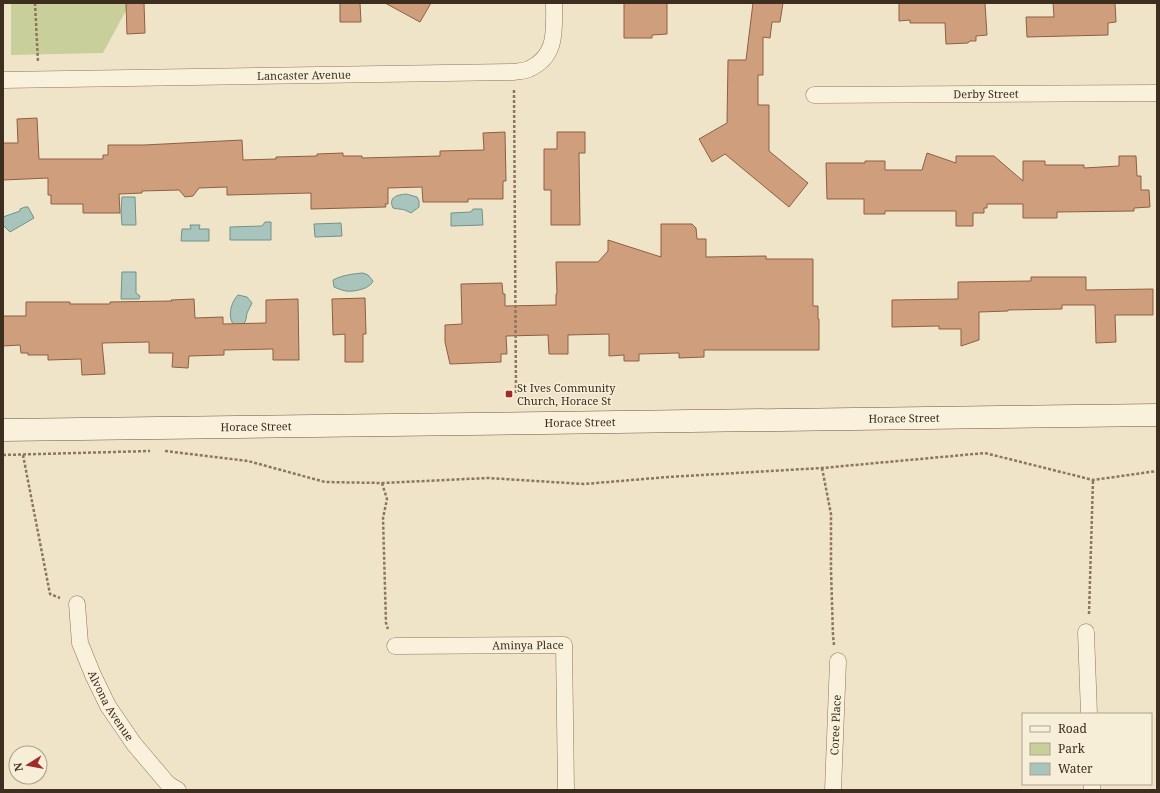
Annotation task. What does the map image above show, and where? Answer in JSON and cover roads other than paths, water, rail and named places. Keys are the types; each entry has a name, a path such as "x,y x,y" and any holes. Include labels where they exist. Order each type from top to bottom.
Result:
{"main road":[{"name":"Horace Street","path":"3,430 1157,415"}],"street":[{"name":"Lancaster Avenue","path":"3,80 514,72 529,69 540,62 550,50 554,35 554,3"},
{"name":"Derby Street","path":"814,96 1157,93"},
{"name":"Alvona Avenue","path":"77,604 80,643 108,706 134,744 169,788"},
{"path":"1086,632 1089,713"},
{"name":"Aminya Place","path":"395,646 564,645 566,790"},
{"name":"Coree Place","path":"833,790 838,661"}],"water":[{"path":"406,194 417,197 419,201 419,207 411,213 393,208 392,201 394,197"},
{"path":"122,197 135,197 136,225 122,225"},
{"path":"28,207 34,218 10,232 3,225 3,217 20,211 20,209"},
{"path":"473,209 482,209 483,225 451,226 451,213 471,212"},
{"path":"265,222 271,222 271,240 230,240 230,227 262,226"},
{"path":"341,223 342,236 315,237 314,224"},
{"path":"190,225 200,225 199,229 209,229 209,241 181,241 182,229 191,229"},
{"path":"122,272 136,272 136,293 140,296 139,299 121,299"},
{"path":"363,273 368,275 373,281 365,288 346,291 334,287 333,280 348,275"},
{"path":"238,295 247,297 252,303 247,313 245,322 243,324 234,325 230,314 233,302"}],"place":[{"name":"St Ives Community Church, Horace St","path":"509,394"}]}
